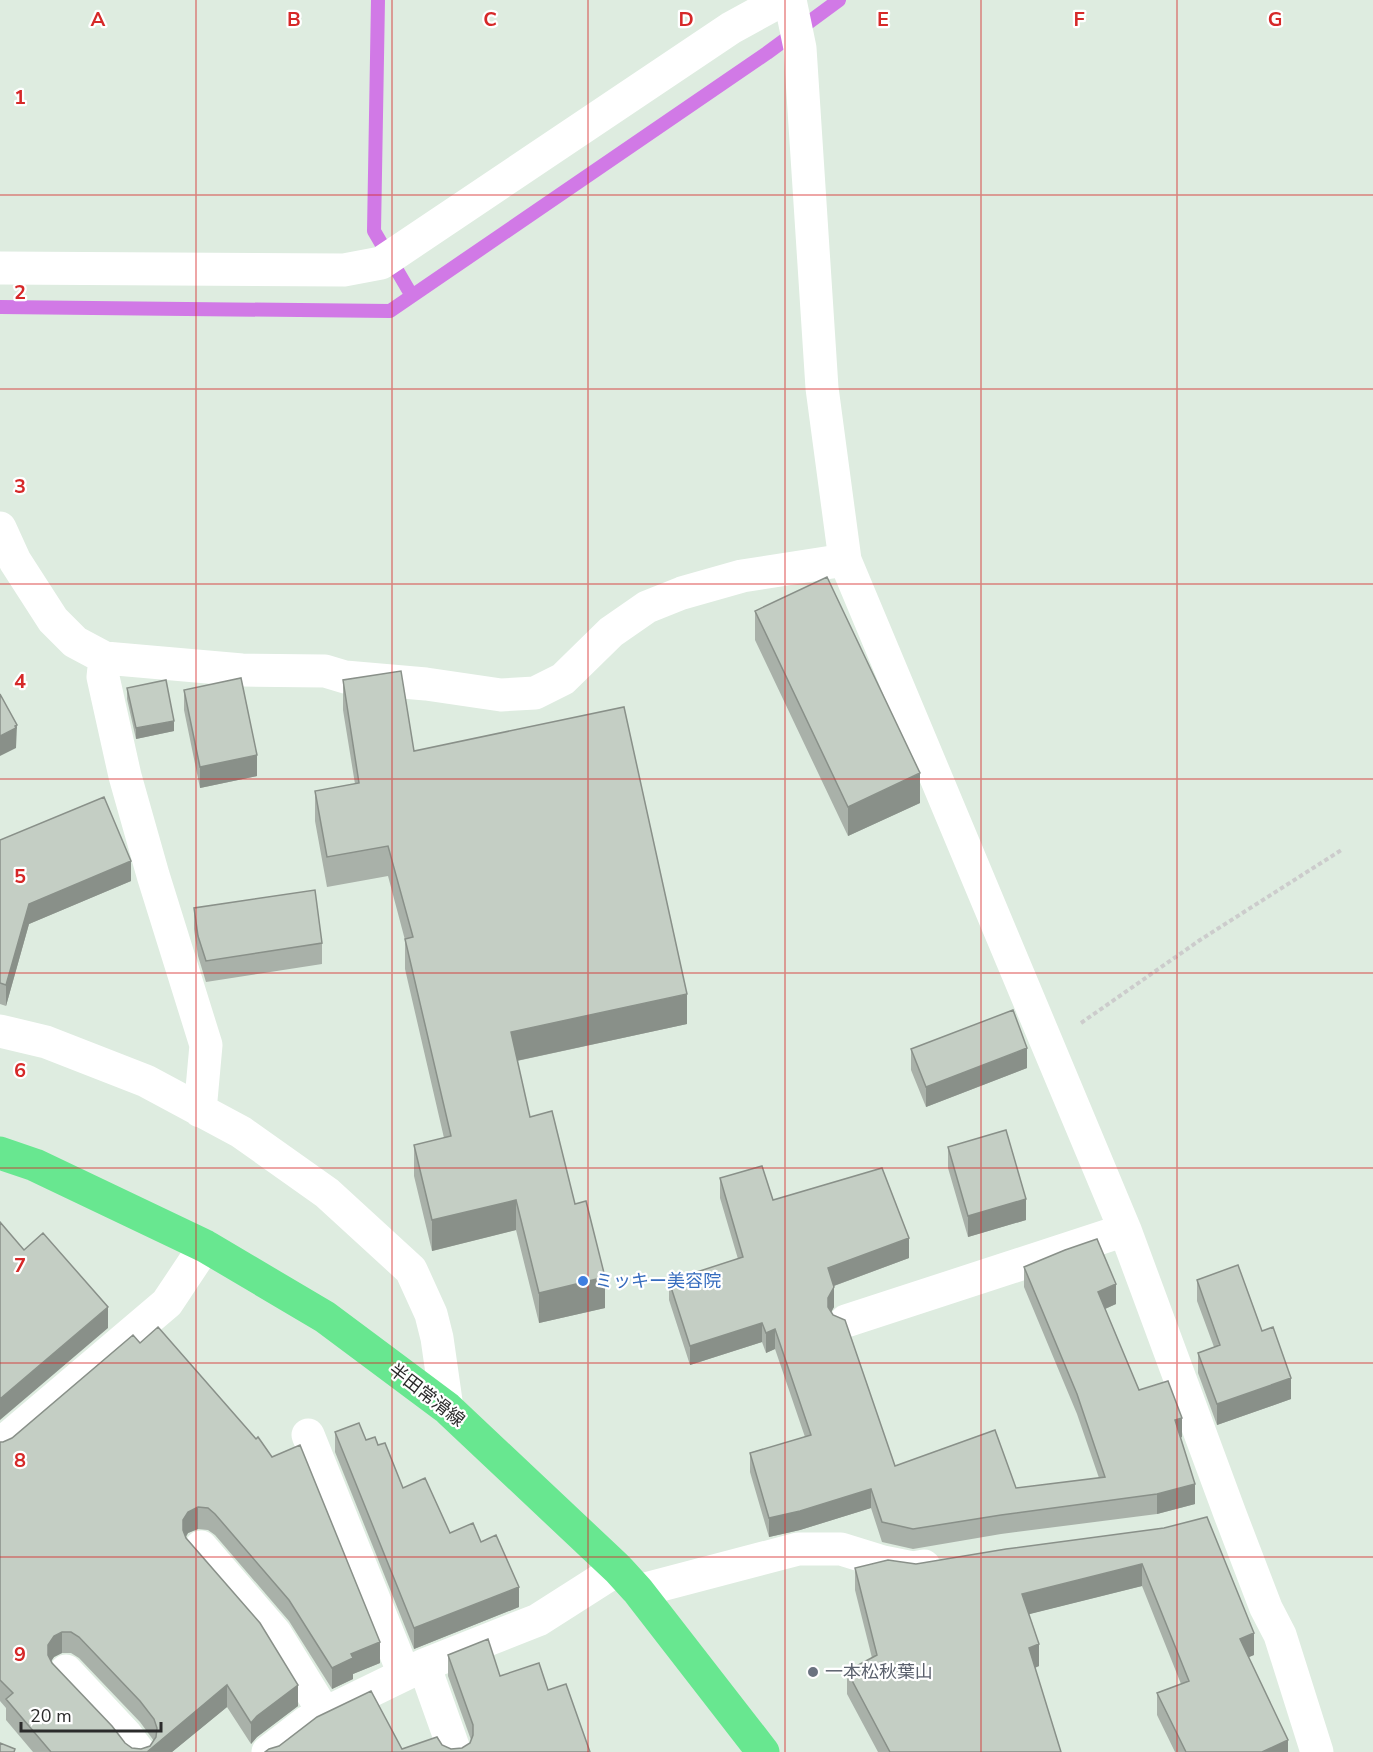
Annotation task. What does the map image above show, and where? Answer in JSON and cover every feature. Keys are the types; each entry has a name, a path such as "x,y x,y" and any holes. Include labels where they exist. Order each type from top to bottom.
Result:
{"main road":[{"name":"半田常滑線","path":"0,1153 35,1165 205,1246 325,1317 447,1408 628,1580 763,1752"}],"street":[{"path":"0,268 344,270 381,263 731,28 782,0"},
{"path":"790,0 800,48 822,388 845,560 1125,1230 1218,1517 1280,1635 1317,1752"},
{"path":"0,528 15,561 53,620 75,642 105,658 242,670 325,671 345,677 426,684 501,695 535,693 563,680 611,632 647,607 682,593 742,576 845,560"},
{"path":"105,658 103,677 125,776 206,1045 200,1111"},
{"path":"0,1031 46,1042 146,1081 241,1132 327,1193 411,1270 432,1314 447,1408"},
{"path":"846,1321 1125,1230"},
{"path":"0,1445 167,1303 205,1246"},
{"path":"308,1435 454,1752"},
{"path":"201,1546 275,1633 324,1714"},
{"path":"268,1752 307,1722 414,1669 538,1620 628,1580 798,1549 841,1549 882,1562 913,1568 958,1560"},
{"path":"66,1671 139,1752"}],"path":[{"path":"1049,1045 1200,940 1343,849"}],"building":[{"path":"827,577 920,773 848,807 755,611"},
{"path":"401,671 414,751 624,707 687,994 511,1032 530,1117 552,1111 575,1204 586,1201 605,1277 539,1293 516,1200 432,1220 414,1145 451,1136 405,939 413,937 388,846 327,857 315,791 359,783 343,680"},
{"path":"241,678 257,755 200,767 184,690"},
{"path":"166,680 174,721 136,728 127,688"},
{"path":"0,694 17,725 16,728 0,736"},
{"path":"104,797 131,861 29,904 6,985 0,983 0,840"},
{"path":"315,890 322,943 206,961 198,936 194,908"},
{"path":"1013,1010 1027,1048 926,1087 911,1049"},
{"path":"1006,1130 1026,1199 968,1216 948,1147"},
{"path":"762,1166 773,1200 882,1168 909,1238 828,1268 834,1287 828,1298 828,1307 833,1315 845,1320 895,1466 995,1430 1016,1488 1105,1477 1077,1394 1024,1267 1097,1239 1116,1284 1098,1292 1139,1390 1168,1381 1182,1418 1175,1420 1195,1484 1157,1494 913,1529 882,1522 871,1489 769,1518 750,1453 811,1435 775,1329 766,1333 762,1323 690,1346 669,1281 743,1257 720,1178"},
{"path":"0,1222 24,1250 43,1233 108,1307 0,1399"},
{"path":"1238,1265 1262,1331 1273,1327 1291,1378 1217,1404 1198,1353 1220,1345 1197,1280"},
{"path":"158,1327 256,1439 258,1437 272,1457 300,1445 380,1642 351,1654 353,1658 332,1668 289,1600 215,1514 208,1508 198,1507 188,1512 183,1520 186,1538 260,1623 298,1685 251,1723 227,1685 147,1752 51,1752 6,1699 13,1693 0,1680 0,1442 12,1438 133,1335 140,1343","holes":["62,1632 71,1632 79,1637 140,1701 154,1719 157,1728 156,1737 150,1746 141,1749 132,1748 125,1743 112,1726 52,1663 48,1655 48,1645 54,1636"]},
{"path":"359,1423 366,1440 375,1437 378,1445 385,1443 403,1488 425,1478 450,1533 473,1523 481,1542 496,1535 519,1587 414,1628 335,1432"},
{"path":"1207,1517 1254,1633 1240,1639 1288,1740 1262,1752 1186,1752 1157,1693 1189,1681 1142,1564 1022,1594 1039,1644 1029,1648 1061,1752 890,1752 847,1671 877,1655 855,1568 888,1560 916,1564 1006,1549 1164,1528"},
{"path":"488,1639 500,1676 539,1663 548,1690 566,1684 590,1752 265,1752 279,1746 317,1717 371,1691 402,1749 437,1737 442,1745 451,1749 462,1748 470,1743 473,1725 448,1655"},
{"path":"0,1743 15,1749 14,1752 0,1752"}],"waterway":[{"path":"378,0 374,231 412,296"},
{"path":"0,307 390,311 767,53 839,0"}],"place":[{"name":"ミッキー美容院","path":"583,1281"},
{"name":"一本松秋葉山","path":"813,1672"}]}
